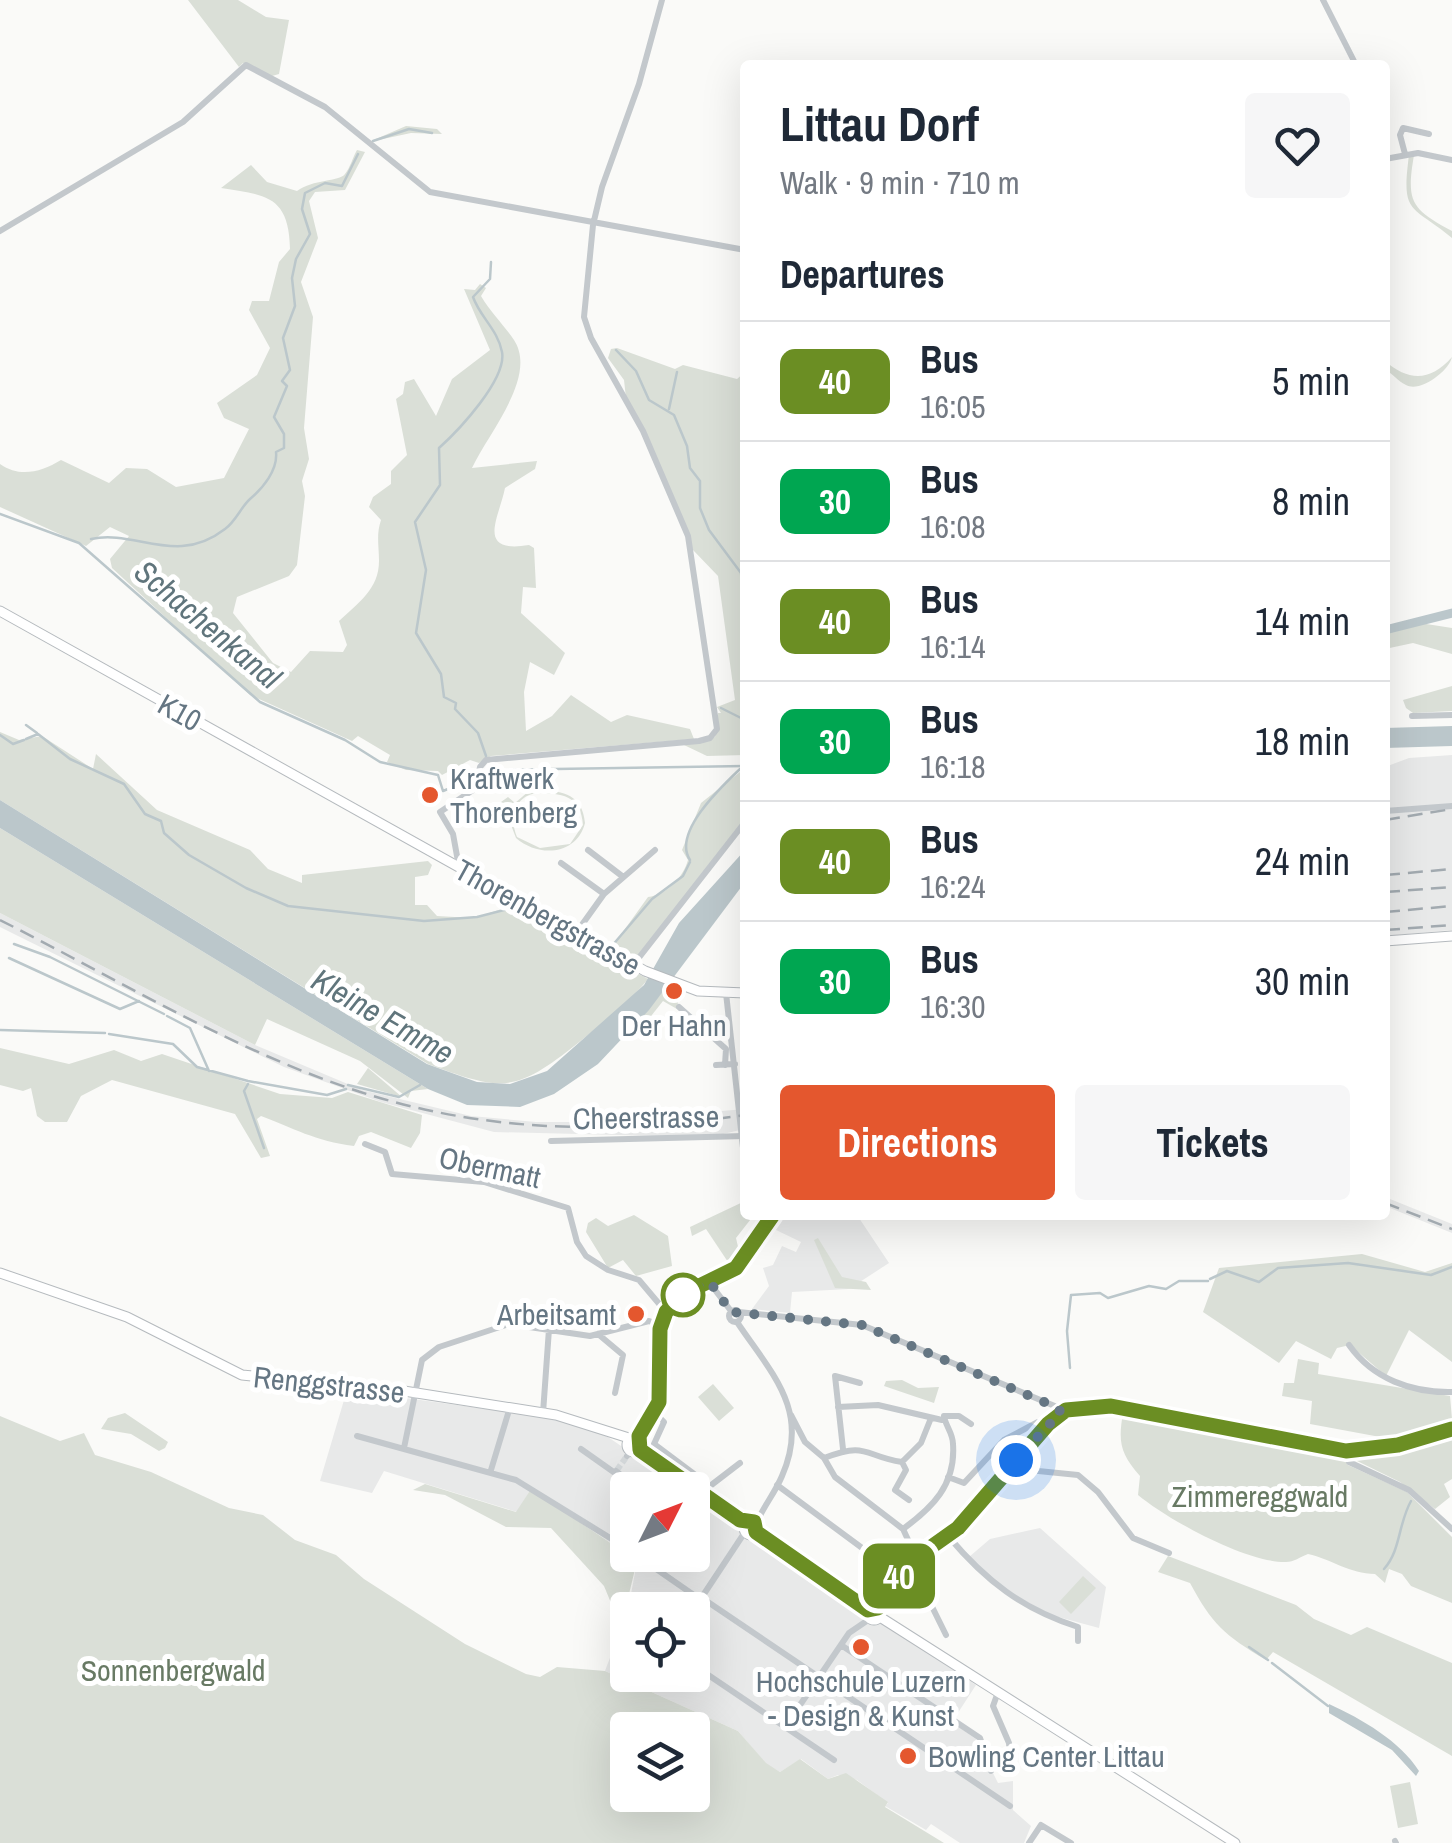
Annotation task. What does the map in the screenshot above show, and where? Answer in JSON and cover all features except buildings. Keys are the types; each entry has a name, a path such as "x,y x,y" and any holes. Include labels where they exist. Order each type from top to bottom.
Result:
{"main road":[{"name":"K10","path":"0,611 360,814"},
{"name":"Thorenbergstrasse","path":"360,814 676,985 740,993"},
{"path":"1390,941 1452,936"},
{"name":"Renggstrasse","path":"0,1273 127,1317 242,1375 418,1393 584,1421 614,1434 670,1472"},
{"name":"Renggstrasse","path":"710,1499 997,1695 1235,1843"}],"street":[{"path":"459,868 453,834 440,812 473,792 482,763 494,757 698,741 710,738 717,730 688,536 643,431 586,326 584,304 593,224 662,0"},
{"path":"1323,0 1353,60"},
{"path":"0,230 191,116 246,66 325,107 424,189 740,249"},
{"path":"1405,154 1402,129 1429,134"},
{"path":"1390,157 1405,154 1452,160"},
{"path":"1412,716 1452,715"},
{"path":"1390,812 1452,806"},
{"path":"634,964 740,828"},
{"path":"588,850 622,876"},
{"path":"576,933 604,894 655,850"},
{"path":"561,864 604,894"},
{"name":"Cheerstrasse","path":"726,993 740,1086"},
{"path":"679,1008 726,1049 725,1065"},
{"path":"732,1045 740,1043"},
{"path":"716,1065 735,1064"},
{"name":"Cheerstrasse","path":"551,1142 740,1137"},
{"name":"Obermatt","path":"365,1144 385,1152 392,1174 484,1182 564,1206 571,1210 577,1242 588,1258 639,1280 666,1312"},
{"path":"633,1447 655,1412 662,1386 660,1326 666,1312 683,1294 736,1268 770,1220"},
{"path":"710,1282 739,1315 783,1387 790,1415 805,1442 824,1458 835,1477 903,1529 946,1635"},
{"path":"739,1315 862,1325 1061,1412"},
{"path":"404,1448 422,1360 431,1350 473,1332 509,1324 598,1334 650,1320 660,1326"},
{"path":"543,1413 549,1329"},
{"path":"598,1334 623,1355 614,1393"},
{"path":"1350,1345 1366,1366 1382,1376 1419,1389 1452,1392"},
{"path":"843,1450 836,1376 860,1384"},
{"path":"838,1407 878,1405 942,1420"},
{"path":"785,1726 841,1644 874,1613 913,1560 948,1536 1061,1412 1111,1406 1346,1451 1373,1450 1452,1429"},
{"path":"491,1470 510,1408"},
{"path":"655,1412 664,1422 654,1444 691,1472"},
{"path":"942,1420 949,1414 972,1424"},
{"path":"706,1592 777,1485 787,1462 790,1415"},
{"path":"902,1462 921,1443 931,1418"},
{"path":"903,1529 936,1504 948,1477 953,1441 942,1420"},
{"path":"948,1477 964,1482 1004,1440 1038,1422 1048,1424"},
{"path":"356,1436 491,1470 539,1492 610,1537"},
{"path":"824,1458 843,1450 866,1449 902,1462 906,1470 895,1490 908,1500"},
{"path":"581,1450 616,1472"},
{"path":"1346,1451 1349,1462 1409,1490 1452,1529"},
{"path":"710,1486 740,1463"},
{"path":"1009,1468 1078,1476 1098,1492 1133,1538 1169,1553"},
{"path":"777,1485 900,1576"},
{"path":"948,1536 1000,1590 1050,1618 1078,1627 1078,1641"},
{"path":"661,1572 691,1592"},
{"path":"710,1605 1010,1806"},
{"path":"841,1644 980,1738 991,1771"},
{"path":"710,1676 834,1760"},
{"path":"997,1695 993,1706 1010,1756"},
{"path":"1029,1843 1038,1826 1071,1843"}],"shaded area":[{"path":"1452,726 1452,746 1390,748 1390,728"},
{"path":"1452,755 1452,930 1390,936 1390,765 1409,758"},
{"path":"0,800 427,1064 477,1082 510,1084 547,1071 644,985 679,923 740,856 740,889 649,1010 598,1064 554,1094 520,1107 467,1105 428,1089 0,828"},
{"path":"0,913 255,1045 362,1090 471,1116 536,1122 591,1122 740,1109 740,1130 719,1135 659,1136 494,1132 381,1102 284,1067 0,927"},
{"path":"1390,1199 1452,1224 1452,1233 1390,1208"},
{"path":"780,1220 860,1220 889,1263 849,1289 792,1292 790,1313 752,1309 769,1286 763,1268 773,1265 782,1246 796,1252 801,1242 774,1229"},
{"path":"347,1390 567,1420 608,1437 659,1472 610,1472 610,1542 531,1489 517,1512 384,1471 372,1493 320,1481"},
{"path":"710,1506 976,1685 952,1722 976,1739 998,1783 1013,1781 1013,1810 1031,1826 1024,1843 960,1843 931,1824 926,1830 885,1806 888,1803 857,1780 838,1775 828,1779 801,1759 780,1772 766,1764 738,1731 710,1718 710,1712 696,1712 652,1692 710,1692 710,1592 631,1592 635,1572 710,1572"},
{"path":"1040,1528 1106,1587 1099,1628 1051,1615 1004,1589 969,1557 990,1539"},
{"path":"1329,1704 1391,1741 1419,1771 1416,1776 1392,1750 1329,1713"}],"green space":[{"path":"188,0 238,0 266,17 289,20 279,74 272,76 243,63 239,67"},
{"path":"406,126 437,129 442,134 411,133 369,142"},
{"path":"357,150 365,152 345,190 315,192 309,201 318,238 301,282 313,317 304,428 309,459 302,481 305,496 297,565 289,576 237,597 233,613 273,663 291,672 310,651 343,652 347,645 339,621 366,595 378,571 381,520 369,507 373,497 391,484 391,471 407,455 396,399 403,394 405,382 414,379 436,416 452,379 490,350 464,289 475,290 480,284 486,288 481,296 514,340 520,355 520,371 508,405 472,468 537,461 535,469 505,488 494,531 502,544 534,548 536,588 523,587 521,613 565,653 554,675 530,662 524,692 526,731 552,716 571,695 611,722 627,715 690,729 694,739 491,756 479,763 470,760 442,775 438,771 406,770 387,762 390,755 358,736 352,741 250,695 112,568 110,559 129,536 110,527 86,546 0,507 0,464 30,472 61,460 109,483 126,468 147,469 176,487 224,478 249,429 224,418 217,403 257,375 270,348 249,310 252,301 269,301 279,262 290,249 285,218 272,201 221,188 251,165 267,182 297,191 342,177"},
{"path":"1409,155 1414,155 1411,184 1415,202 1420,210 1452,231 1452,238 1412,207 1407,189"},
{"path":"611,349 675,369 683,365 737,379 740,376 740,755 707,756 684,745 715,737 721,713 717,707 735,700 718,576 693,550 626,398 624,380 608,358"},
{"path":"1452,357 1440,374 1419,386 1406,385 1390,374 1390,365 1403,373 1420,376"},
{"path":"1420,623 1452,628 1452,654 1413,643 1390,648 1390,632"},
{"path":"1452,686 1452,711 1413,713 1406,708 1403,700"},
{"path":"0,732 19,740 42,736 93,769 96,754 157,810 250,850 268,869 302,883 302,875 428,861 432,865 428,875 415,877 415,905 427,905 437,916 473,918 515,905 648,979 578,1043 523,1079 492,1083 428,1064 0,800"},
{"path":"740,772 740,825 635,959 612,947 648,897 667,889 682,873 688,860 682,850 701,803"},
{"path":"529,791 566,794 579,804 583,812 585,823 581,834 574,842 566,847 535,849 516,838 511,825 512,810 503,810 501,802 508,797 515,803","holes":["536,793 561,795 578,807 583,825 570,844 540,848 517,837 515,809 523,799"]},
{"path":"0,828 428,1089 411,1091 408,1098 360,1061 267,1019 255,1045 0,913"},
{"path":"666,987 679,995 677,1009 663,1001 640,1030 632,1029"},
{"path":"0,1048 69,1064 114,1050 141,1061 162,1054 280,1094 332,1098 348,1092 422,1115 420,1133 411,1148 371,1132 359,1136 354,1146 316,1137 261,1116 257,1119 270,1156 261,1158 235,1114 112,1080 81,1096 67,1122 45,1122 37,1116 31,1088 23,1091 0,1085"},
{"path":"368,1068 402,1097 357,1084"},
{"path":"740,1203 740,1220 750,1220 736,1238 739,1251 730,1265 706,1229 692,1236 690,1227"},
{"path":"634,1215 668,1236 672,1266 636,1276 623,1260 608,1268 586,1232 588,1223 596,1218 608,1226"},
{"path":"818,1238 842,1277 866,1282 871,1290 835,1288 814,1240"},
{"path":"1362,1254 1425,1272 1452,1263 1452,1362 1409,1330 1386,1376 1350,1345 1337,1348 1331,1359 1296,1341 1279,1363 1203,1312 1219,1268"},
{"path":"1298,1359 1319,1363 1318,1374 1450,1396 1452,1419 1391,1439 1310,1424 1312,1401 1282,1396 1284,1383 1294,1383"},
{"path":"902,1380 918,1388 939,1387 934,1403 884,1386 886,1381"},
{"path":"713,1384 734,1408 719,1421 698,1397"},
{"path":"125,1413 168,1442 165,1448 159,1451 131,1434 101,1429 108,1418"},
{"name":"Zimmereggwald","path":"1123,1413 1340,1453 1348,1465 1407,1492 1452,1537 1452,1603 1411,1586 1402,1574 1389,1569 1385,1583 1375,1574 1357,1572 1308,1554 1289,1562 1270,1560 1230,1548 1168,1516 1138,1495 1140,1476 1122,1447"},
{"name":"Sonnenbergwald","path":"0,1416 60,1441 84,1433 95,1455 151,1472 229,1508 263,1515 295,1540 336,1555 364,1579 465,1644 526,1674 540,1677 557,1667 605,1671 610,1673 610,1692 652,1692 696,1712 610,1712 610,1812 710,1812 710,1718 738,1731 766,1763 780,1772 800,1759 828,1779 846,1773 888,1802 885,1807 944,1843 0,1843"},
{"path":"1452,1432 1452,1479 1444,1484 1450,1497 1435,1509 1400,1482 1351,1458"},
{"path":"425,1484 516,1512 531,1489 610,1543 610,1572 634,1572 629,1592 610,1592 610,1600 604,1586 551,1528 506,1527 445,1495 413,1490"},
{"name":"Zimmereggwald","path":"1168,1556 1296,1605 1314,1619 1351,1635 1367,1627 1452,1663 1452,1756 1273,1652 1266,1660 1240,1643 1220,1628 1190,1583 1158,1572"},
{"path":"1083,1576 1096,1588 1071,1614 1059,1602"},
{"path":"1410,1782 1418,1824 1398,1828 1390,1786"}],"waterway":[{"path":"373,141 409,129 432,133"},
{"path":"91,539 108,537 173,546 207,540 229,526 269,478 276,452 284,448 284,434 274,417 287,386 282,381 290,370 283,338 295,306 292,278 296,259 310,234 302,209 305,193 325,183 342,186 358,154"},
{"path":"486,756 478,733 455,709 456,703 444,697 441,674 416,633 426,570 415,522 440,485 439,448 480,403 502,363 500,344 473,297 490,279 491,262"},
{"path":"616,350 636,371 649,400 674,415 687,446 690,468 700,481 700,508 709,530 740,572"},
{"path":"669,409 677,372"},
{"name":"Schachenkanal","path":"0,514 79,543 260,702 345,740 380,762 438,775 443,791 495,770 740,766"},
{"path":"1390,629 1452,613"},
{"path":"721,708 740,718"},
{"path":"26,725 37,733"},
{"path":"26,739 38,734 70,759 124,784 145,814 161,821 164,833 189,855 246,888 288,906 424,921 477,917 512,908 605,954"},
{"path":"0,735 13,744 24,740"},
{"path":"690,860 686,849 693,824 740,769"},
{"path":"611,947 652,899 683,876 690,862"},
{"path":"14,944 50,957 164,1014"},
{"path":"9,958 120,1009 139,1001"},
{"path":"167,1016 190,1028 209,1071"},
{"path":"0,1030 105,1033"},
{"path":"109,1034 173,1044 197,1067 248,1081 327,1095 346,1089"},
{"path":"248,1084 244,1091 264,1148"},
{"path":"348,1085 399,1097 420,1085"},
{"path":"1210,1279 1227,1271 1259,1282 1278,1268 1348,1263 1431,1275 1452,1267"},
{"path":"1070,1368 1067,1331 1071,1295 1100,1293 1108,1298 1149,1286 1166,1289 1179,1281 1208,1281"},
{"path":"1384,1569 1394,1554 1411,1501"},
{"path":"1249,1647 1268,1660"},
{"path":"1272,1663 1328,1706"}],"tunnel":[{"path":"617,1470 627,1456"}],"railway":[{"path":"1390,819 1452,809"},
{"path":"1390,875 1452,869"},
{"path":"1390,892 1452,887"},
{"path":"1390,912 1452,906"},
{"path":"0,920 275,1060 416,1108 509,1123 556,1126 651,1125 740,1116"},
{"path":"1390,930 1452,925"},
{"path":"1390,1205 1452,1229"}],"bus line":[{"name":"40","path":"769,1220 736,1268 683,1294 666,1312 660,1329 659,1402 639,1436 640,1450 745,1524 754,1522 756,1532 868,1610 878,1608 913,1560 963,1522 1048,1424 1066,1410 1111,1406 1286,1443 1346,1451 1398,1445 1452,1429"}],"place":[{"name":"Kraftwerk Thorenberg","path":"430,795"},
{"name":"Der Hahn","path":"674,991"},
{"name":"Arbeitsamt","path":"636,1314"},
{"name":"Hochschule Luzern - Design & Kunst","path":"861,1647"},
{"name":"Bowling Center Littau","path":"908,1756"}],"route":[{"path":"683,1295 710,1282 731,1312 862,1325 1056,1407 1061,1412 1016,1460"}],"water label":[{"name":"Kleine Emme","path":"383,1016"}]}
